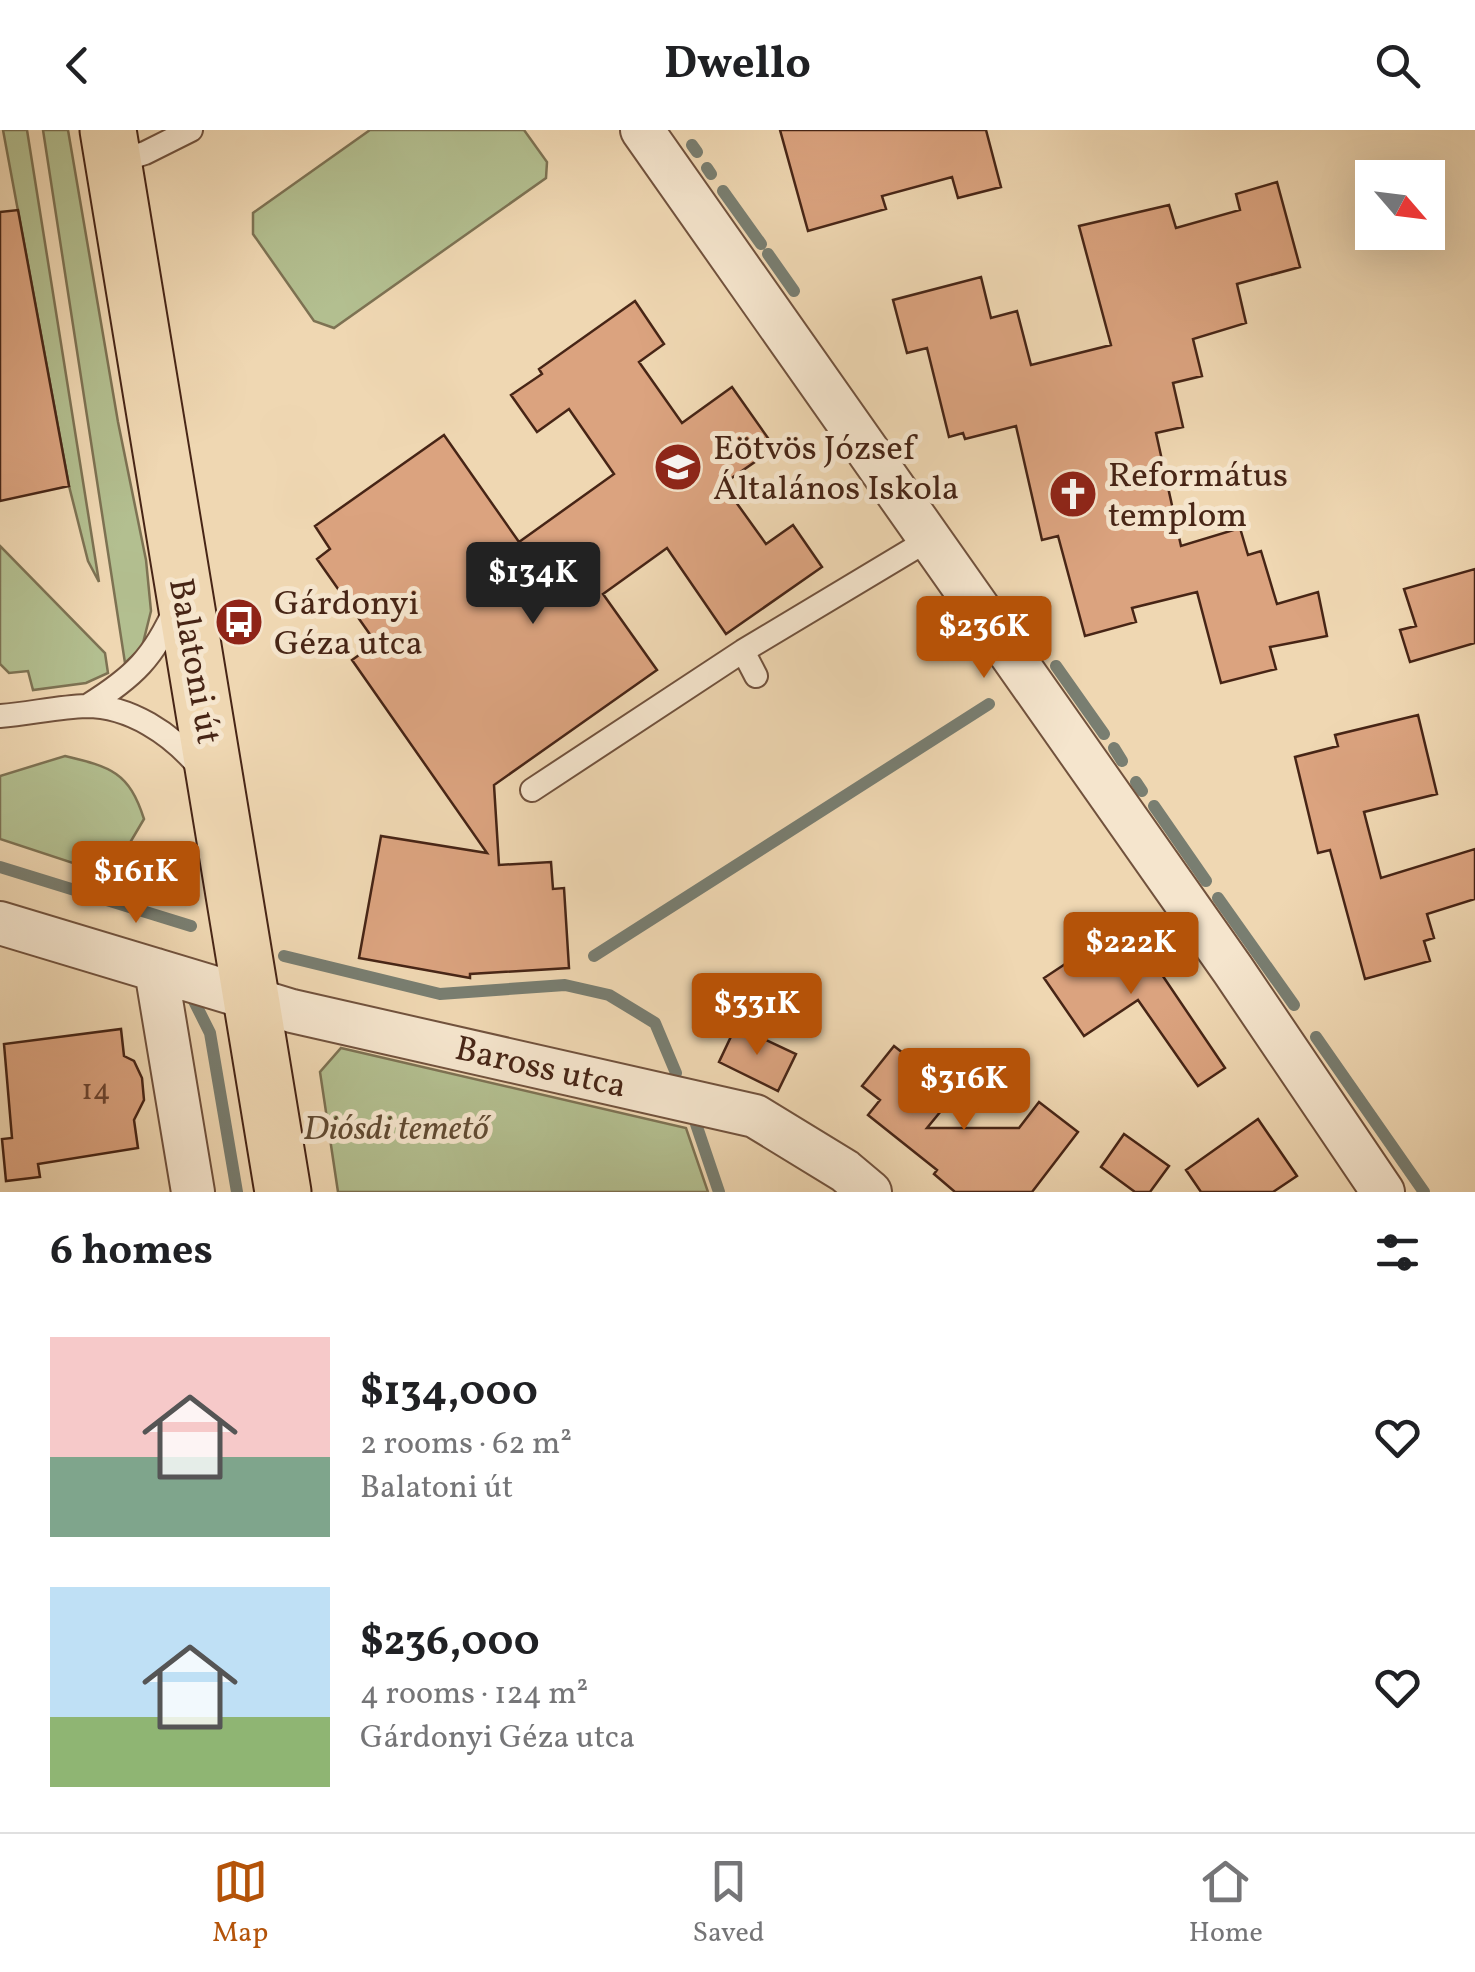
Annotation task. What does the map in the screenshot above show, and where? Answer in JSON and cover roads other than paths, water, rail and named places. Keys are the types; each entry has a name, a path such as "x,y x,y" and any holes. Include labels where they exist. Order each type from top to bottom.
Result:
{"main road":[{"name":"Balatoni út","path":"111,147 283,1192"}],"street":[{"path":"642,130 1233,970 1383,1192"},
{"name":"Baross utca","path":"0,923 292,1012 755,1116 870,1192"},
{"path":"156,970 193,1192"}],"lane":[{"path":"111,147 145,154 191,130"},
{"path":"532,790 743,651 928,540"},
{"path":"87,706 123,684 145,664 184,590"},
{"path":"743,651 756,676"},
{"path":"0,716 87,706 130,715 182,746 218,788"}],"waterway":[{"path":"692,145 697,152"},
{"path":"707,168 711,174"},
{"path":"723,191 761,244"},
{"path":"768,254 794,291"},
{"path":"1032,632 1041,644"},
{"path":"1056,666 1104,734"},
{"path":"594,956 989,704"},
{"path":"1114,748 1122,761"},
{"path":"1136,782 1142,791"},
{"path":"1154,806 1206,881"},
{"path":"0,867 191,926"},
{"path":"1218,898 1294,1005"},
{"path":"284,956 440,994 565,985 609,995 655,1023 676,1073"},
{"path":"194,1001 210,1033 237,1192"},
{"path":"1316,1037 1424,1192"},
{"path":"696,1124 719,1192"}],"place":[{"name":"Eötvös József Általános Iskola","path":"678,467"},
{"name":"Református templom","path":"1073,494"},
{"name":"Gárdonyi Géza utca","path":"239,622"}],"park label":[{"name":"Diósdi temető","path":"396,1127"}]}
